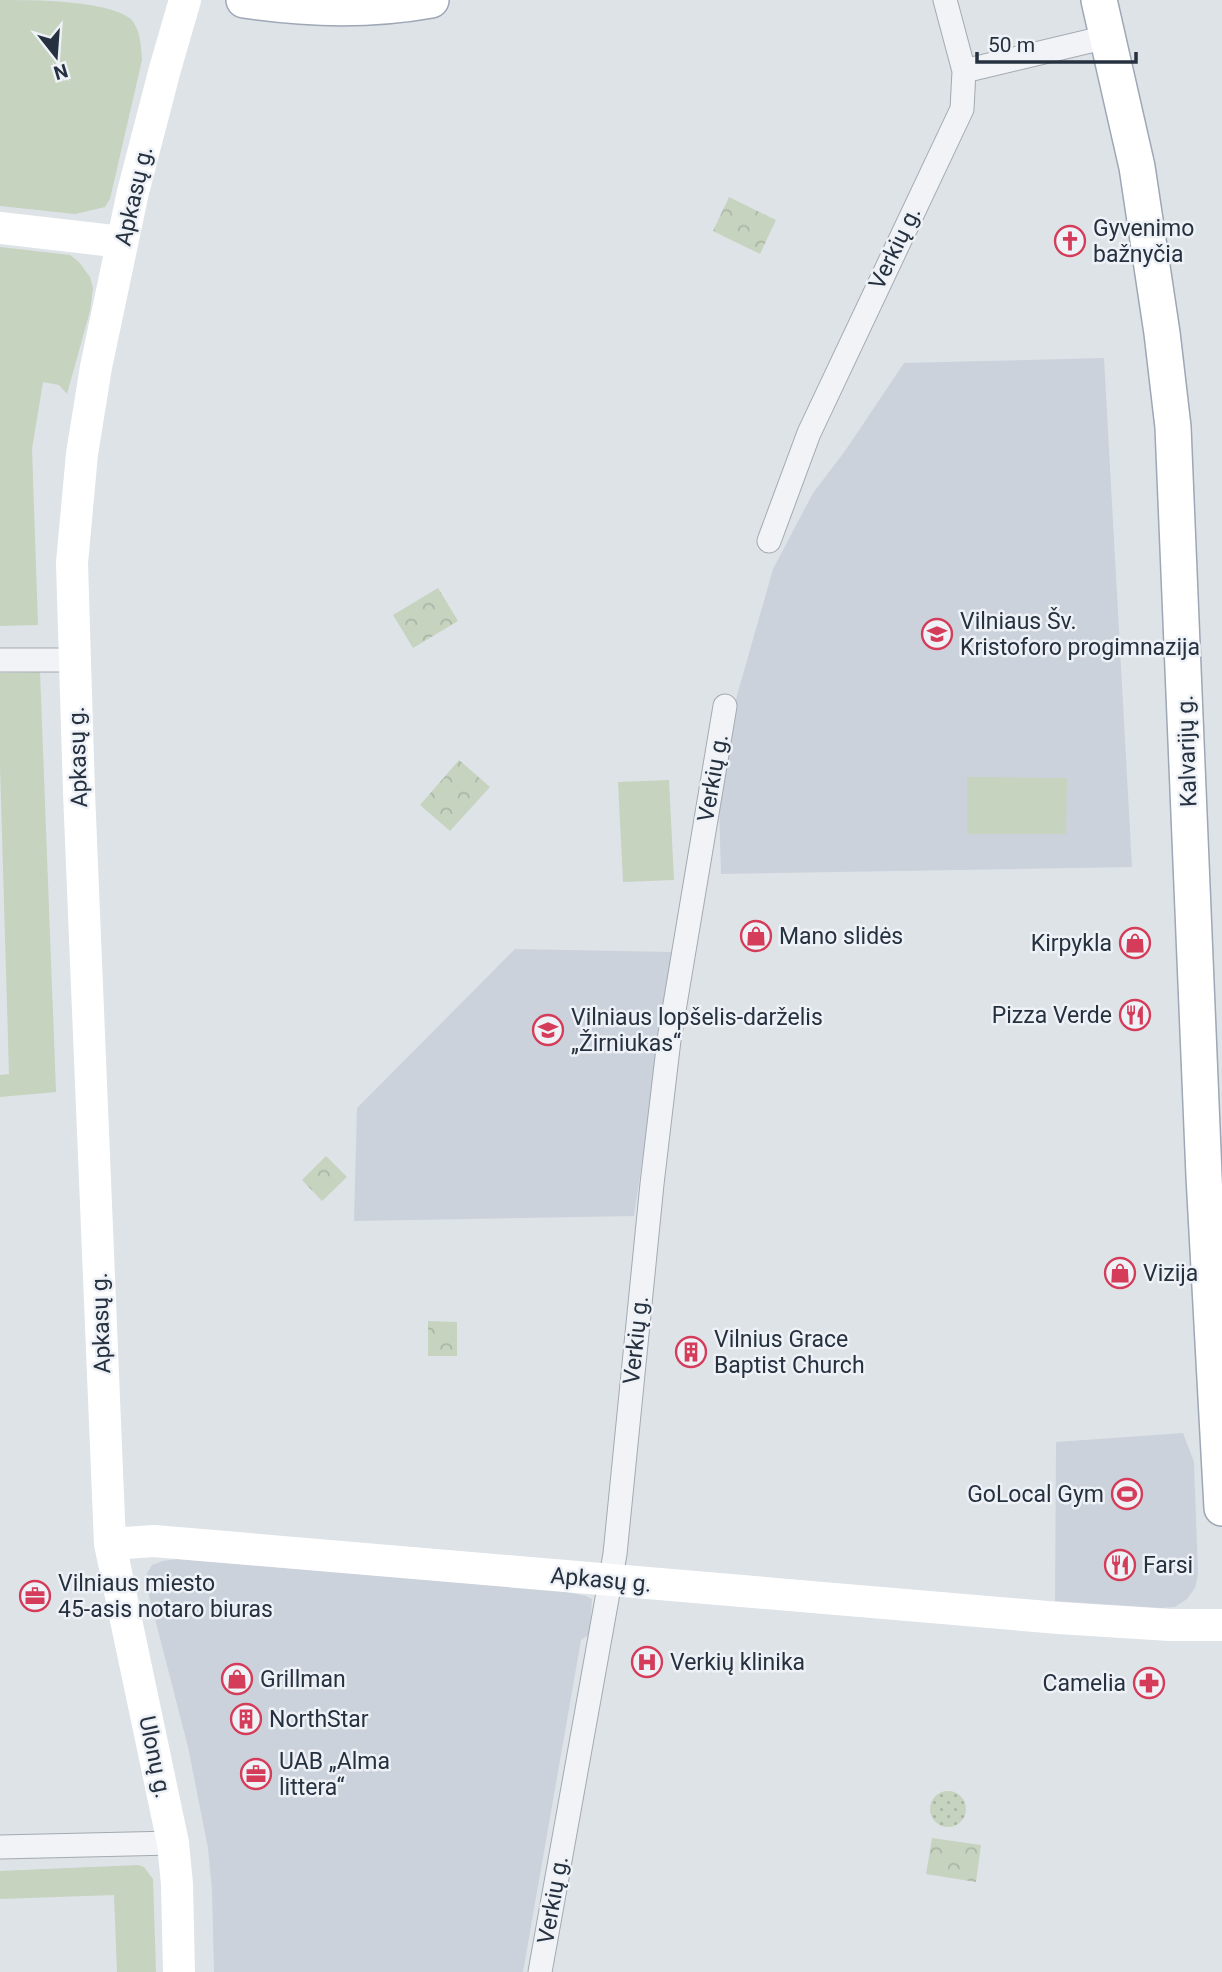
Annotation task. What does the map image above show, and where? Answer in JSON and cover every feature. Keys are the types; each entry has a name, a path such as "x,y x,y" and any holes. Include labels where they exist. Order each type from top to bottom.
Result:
{"main road":[{"name":"Apkasų g.","path":"186,0 165,69 122,242 96,367 81,465 72,563 110,1544 154,1541 1059,1618 1170,1625 1222,1625"},
{"path":"244,0 298,7 365,6 431,0"},
{"name":"Kalvarijų g.","path":"1100,0 1144,208 1173,427 1204,1176 1222,1508"},
{"path":"0,228 122,242"},
{"name":"Ulonų g.","path":"110,1544 173,1843 179,1972"}],"street":[{"name":"Verkių g.","path":"769,541 809,433 962,109 964,71 944,0"},
{"path":"964,71 1107,37"},
{"path":"0,660 74,660"},
{"name":"Verkių g.","path":"540,1972 611,1580 669,1040 725,706"},
{"path":"0,1847 173,1843"}],"shaded area":[{"name":"Vilniaus Šv. Kristoforo progimnazija","path":"1104,358 1132,867 721,874 719,804 736,699 773,569 813,493 845,451 904,363"},
{"name":"Vilniaus lopšelis-darželis „Žirniukas“","path":"515,949 673,952 634,1216 354,1221 357,1108"},
{"path":"1183,1433 1194,1462 1198,1574 1195,1588 1187,1599 1175,1607 1161,1608 1055,1601 1056,1442"},
{"path":"178,1559 562,1591 592,1599 590,1634 581,1640 523,1972 214,1972 208,1848 188,1747 146,1584 147,1573 152,1565"}],"green space":[{"path":"0,0 69,2 105,8 131,19 137,29 142,60 110,199 105,207 75,214 0,206"},
{"path":"729,197 776,220 760,254 713,231"},
{"path":"0,247 70,255 90,277 93,288 90,311 67,394 59,385 43,382 32,449 38,625 0,626"},
{"path":"438,588 458,621 413,648 393,615"},
{"path":"40,672 56,1092 0,1097 0,1075 9,1074 0,673"},
{"path":"459,760 490,787 450,831 420,805"},
{"path":"967,777 1067,778 1066,834 967,834"},
{"path":"669,780 674,880 623,882 618,782"},
{"path":"326,1156 347,1177 322,1201 302,1180"},
{"path":"428,1321 457,1322 457,1356 428,1356"},
{"path":"948,1791 961,1796 966,1809 961,1822 948,1827 935,1822 930,1809 935,1796"},
{"path":"932,1838 981,1845 976,1882 926,1874"},
{"path":"138,1865 144,1867 153,1879 156,1972 117,1972 114,1895 0,1899 0,1871"}],"place":[{"name":"Gyvenimo bažnyčia","path":"1070,241"},
{"name":"Vilniaus Šv. Kristoforo progimnazija","path":"937,634"},
{"name":"Mano slidės","path":"756,936"},
{"name":"Kirpykla","path":"1135,943"},
{"name":"Pizza Verde","path":"1135,1015"},
{"name":"Vilniaus lopšelis-darželis „Žirniukas“","path":"548,1030"},
{"name":"Vizija","path":"1120,1273"},
{"name":"Vilnius Grace Baptist Church","path":"691,1352"},
{"name":"GoLocal Gym","path":"1127,1494"},
{"name":"Farsi","path":"1120,1565"},
{"name":"Vilniaus miesto 45-asis notaro biuras","path":"35,1596"},
{"name":"Verkių klinika","path":"647,1662"},
{"name":"Grillman","path":"237,1679"},
{"name":"Camelia","path":"1149,1683"},
{"name":"NorthStar","path":"246,1719"},
{"name":"UAB „Alma littera“","path":"256,1774"}]}
